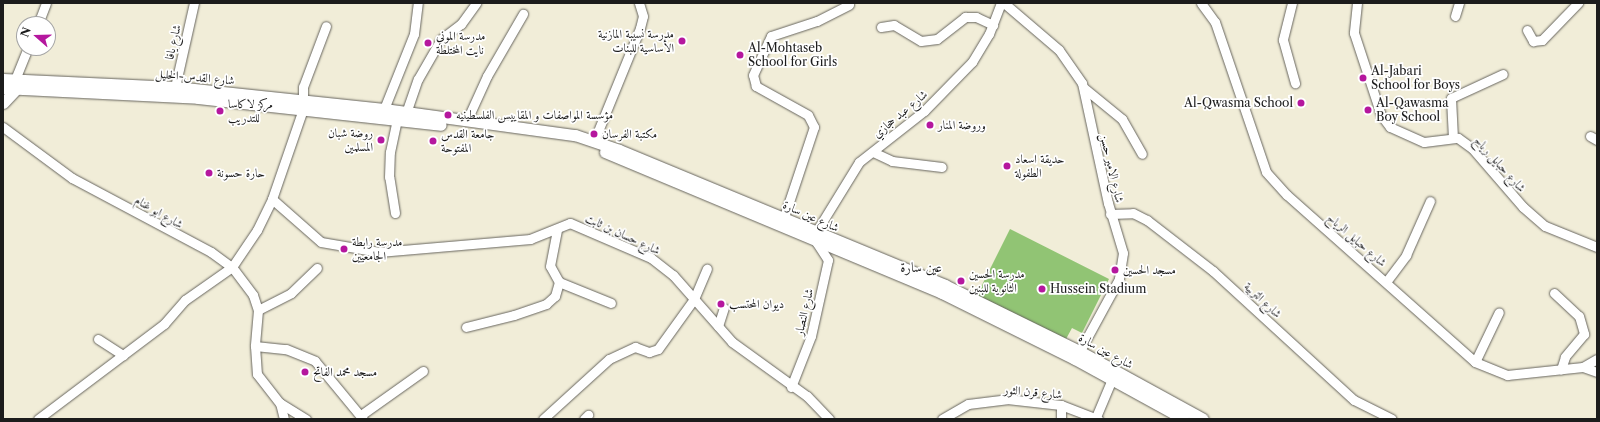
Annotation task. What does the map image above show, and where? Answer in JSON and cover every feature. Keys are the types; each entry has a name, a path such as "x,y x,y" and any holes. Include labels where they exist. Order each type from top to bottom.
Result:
{"main road":[{"name":"شارع القدس-الخليل","path":"11,86 175,87 302,105"},
{"name":"شارع القدس-الخليل","path":"11,86 302,105 384,113"},
{"path":"4,105 11,86"},
{"path":"4,105 11,86"},
{"name":"شارع عين سارة","path":"384,113 553,139 592,147 817,237 1077,355 1203,419"},
{"name":"شارع عين سارة","path":"402,116 467,120 556,132 594,141 784,217 817,237"},
{"name":"شارع عين سارة","path":"1077,355 1112,379 1184,419"}],"street":[{"path":"41,16 46,3"},
{"name":"شارع يافا","path":"175,87 194,3"},
{"path":"384,113 414,34 418,3"},
{"path":"395,213 389,177 390,152 402,116 418,79 441,39 461,24 476,3"},
{"path":"594,141 640,28 643,16 639,3"},
{"name":"شارع عبد حجازي","path":"817,237 859,162 873,152 958,78 978,54 993,25 1001,3"},
{"name":"شارع الامير حسن","path":"1004,3 1060,50 1084,88 1110,214 1123,253 1123,268 1077,355"},
{"name":"شارع حبايل الرياح","path":"1201,3 1216,22 1266,172 1475,362 1507,375 1583,367 1597,372"},
{"path":"1292,3 1283,40 1295,83"},
{"path":"1357,3 1354,33 1386,124 1424,142 1453,138 1451,98 1503,74"},
{"path":"1454,16 1459,3"},
{"path":"1527,30 1533,41 1542,40 1578,3"},
{"path":"784,217 813,135 813,123 808,115 756,86 752,75 771,36 818,21 849,5"},
{"path":"467,120 487,76 523,14"},
{"path":"882,27 894,25 921,41 937,38 965,17 976,17 993,25"},
{"path":"38,419 164,324 185,300 232,267 257,230 272,199 302,105 303,87 326,26"},
{"path":"11,86 24,56"},
{"path":"1084,88 1122,119 1142,154"},
{"name":"شارع ابو غنام","path":"3,127 72,178 211,252 232,267 253,295 258,310 255,346 258,374 280,402"},
{"name":"شارع حبايل رياح","path":"1453,138 1472,148 1523,207 1545,226 1597,248"},
{"path":"873,152 892,161 942,167"},
{"name":"شارع حسان بن ثابت","path":"272,199 321,242 379,252 530,238 570,223 651,258 673,275 732,342 791,387 807,396 829,419"},
{"path":"1386,282 1411,246 1430,200"},
{"name":"شارع التربية","path":"1110,214 1133,213 1147,220 1213,271 1354,400 1392,419"},
{"path":"557,229 550,266 559,282 611,303"},
{"name":"شارع النصار","path":"791,387 811,336 828,260 817,237"},
{"path":"258,310 291,293 317,268"},
{"path":"543,419 609,359 635,347 649,352 658,349 694,298 707,269"},
{"path":"466,327 546,304 555,296 559,282"},
{"path":"1554,293 1579,316 1584,334 1564,357 1561,369"},
{"path":"718,326 724,308"},
{"path":"1475,362 1499,312"},
{"path":"98,339 123,355"},
{"path":"255,346 286,349 315,361 362,417 423,371"},
{"path":"1583,367 1597,359"},
{"path":"1097,418 1112,379"},
{"name":"شارع قرن الثور","path":"942,419 968,404 1007,400 1061,405 1097,418"},
{"path":"280,402 284,419"},
{"path":"280,402 306,419"},
{"path":"1061,405 1061,419"}],"green space":[{"name":"Hussein Stadium","path":"1010,229 1109,279 1082,333 1072,328 1066,339 977,295"}],"place":[{"name":"مدرسة نسيبة المازنية الأساسية للبنات","path":"682,41"},
{"name":"مدرسة الموني نايت المختلطة","path":"428,43"},
{"name":"Al-Mohtaseb School for Girls","path":"740,55"},
{"name":"Al-Jabari School for Boys","path":"1363,78"},
{"name":"Al-Qwasma School","path":"1301,103"},
{"name":"Al-Qawasma Boy School","path":"1368,110"},
{"name":"مركز لاكاسا للتدريب","path":"220,111"},
{"name":"مؤسسة المواصفات و المقاييس الفلسطينيه","path":"448,115"},
{"name":"وروضة المنار","path":"930,125"},
{"name":"مكتبة الفرسان","path":"594,134"},
{"name":"روضة شبان المسلمين","path":"381,140"},
{"name":"جامعة القدس المفتوحة","path":"433,141"},
{"name":"حديقة اسعاد الطفولة","path":"1007,166"},
{"name":"حارة حسونة","path":"209,173"},
{"name":"مدرسة رابطة الجامعيين","path":"344,249"},
{"name":"مسجد الحسين","path":"1115,270"},
{"name":"مدرسة الحسين الثانوية للبنين","path":"961,281"},
{"name":"Hussein Stadium","path":"1042,289"},
{"name":"ديوان المحتسب","path":"721,304"},
{"name":"مسجد محمد الفاتح","path":"305,372"}],"district":[{"name":"عين سارة","path":"921,267"}]}
